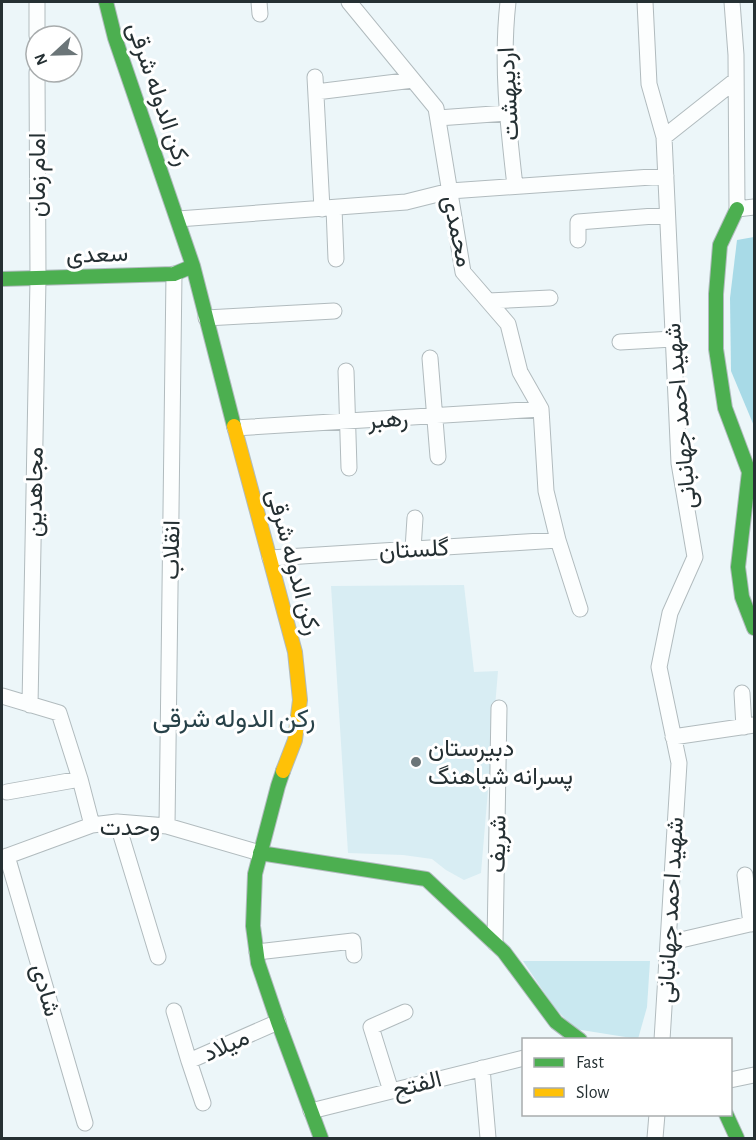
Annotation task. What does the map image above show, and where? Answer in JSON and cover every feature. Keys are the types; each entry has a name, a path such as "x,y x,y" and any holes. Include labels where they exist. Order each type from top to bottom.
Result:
{"main road":[{"name":"رکن الدوله شرقی","path":"106,2 115,38 193,266 295,652 300,700 296,740 278,786 255,874 253,926 258,963 321,1138"},
{"path":"737,209 720,245 716,294 716,349 725,408 749,472 738,567 742,597 754,628"},
{"name":"سعدی","path":"2,279 174,274 193,266"},
{"path":"260,853 426,879 504,952 569,1037"},
{"path":"727,1116 737,1138"}],"street":[{"path":"37,2 37,24"},
{"name":"محمدی","path":"349,2 436,108 463,272 508,324 520,372 541,409 546,491 558,540 580,609"},
{"name":"اردیبهشت","path":"508,2 505,32 506,99 515,186"},
{"name":"شهید احمد جهانبانی","path":"645,2 649,84 664,137 679,463 695,557 670,613 659,667 679,763 663,1038"},
{"path":"732,2 736,55 737,209 754,207"},
{"path":"336,259 328,208 315,85 413,80"},
{"path":"664,137 736,80"},
{"name":"امام زمان","path":"37,84 38,279"},
{"path":"438,118 507,113"},
{"path":"178,219 406,202 450,191 666,176"},
{"path":"578,240 578,222 668,214"},
{"name":"انقلاب","path":"167,826 174,274"},
{"name":"مجاهدین","path":"30,705 38,279"},
{"path":"488,301 550,298"},
{"path":"207,318 334,311"},
{"path":"620,342 673,339"},
{"path":"430,358 438,457"},
{"path":"346,371 349,468"},
{"name":"رهبر","path":"235,428 541,409"},
{"path":"413,549 415,518"},
{"name":"گلستان","path":"270,558 558,540"},
{"path":"673,737 749,726 742,693"},
{"path":"2,696 58,713 80,779 92,825"},
{"name":"شریف","path":"495,943 499,708"},
{"path":"8,792 80,779"},
{"path":"117,822 158,957"},
{"name":"وحدت","path":"4,857 92,825 117,822 167,826 260,853"},
{"name":"شادی","path":"4,857 85,1123"},
{"path":"668,944 753,923 745,875"},
{"path":"256,952 353,941 354,955"},
{"name":"میلاد","path":"174,1011 189,1061 278,1022"},
{"path":"391,1091 371,1027 405,1012"},
{"name":"الفتح","path":"311,1111 522,1058"},
{"path":"189,1061 203,1103"},
{"path":"482,1068 488,1138"},
{"path":"732,1080 754,1075"},
{"path":"655,1138 657,1116"}],"shaded area":[{"path":"754,237 754,426 731,371 730,298 737,240"},
{"name":"دبیرستان پسرانه شباهنگ","path":"464,585 474,672 498,671 481,873 464,880 432,859 403,855 348,853 331,586"},
{"path":"523,961 650,961 647,1007 638,1038 575,1029 554,1007"}],"traffic: fast":[{"path":"106,2 115,38 193,266 234,426"},
{"path":"737,209 720,245 716,294 716,349 725,408 749,472 738,567 742,597 754,628"},
{"path":"2,279 174,274 193,266"},
{"path":"283,771 255,874 253,926 258,963 321,1138"},
{"path":"260,853 426,879 504,952 556,1022 577,1038"},
{"path":"727,1116 737,1138"}],"traffic: slow":[{"path":"234,426 295,652 300,700 295,740 283,771"}],"place":[{"name":"دبیرستان پسرانه شباهنگ","path":"416,762"}],"district":[{"name":"رکن الدوله شرقی","path":"234,718"}]}
